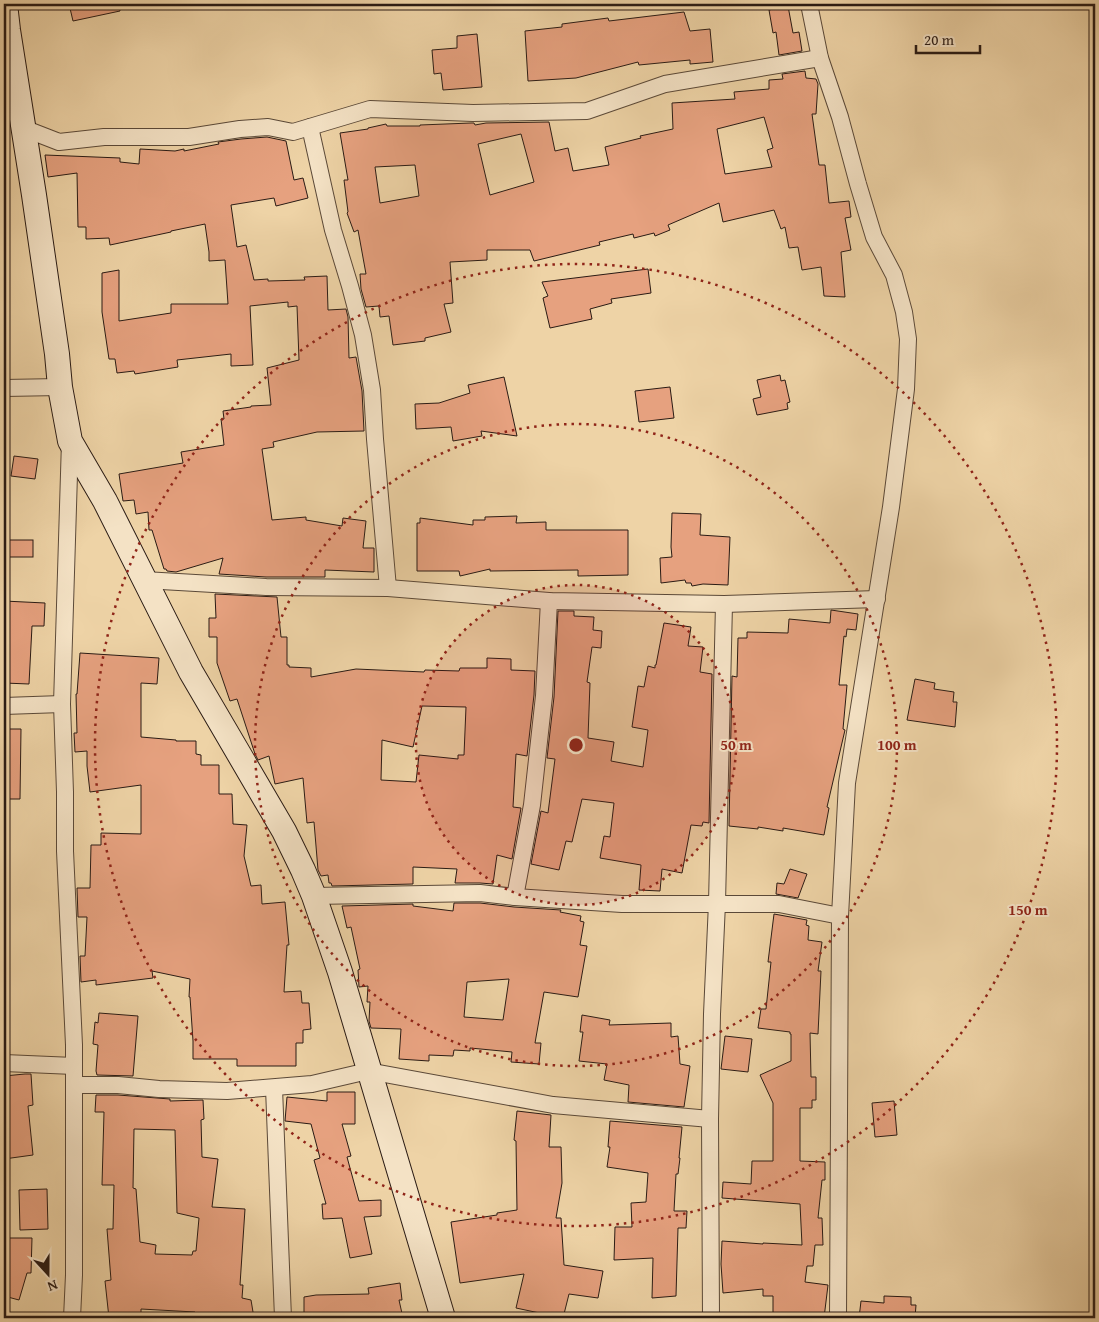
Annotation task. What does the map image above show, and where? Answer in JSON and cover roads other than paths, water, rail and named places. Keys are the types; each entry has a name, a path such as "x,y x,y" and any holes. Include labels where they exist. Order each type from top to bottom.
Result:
{"main road":[{"path":"5,4 57,354 60,387 70,441 105,501 190,672 284,831 303,870 340,972 443,1318"}],"street":[{"path":"809,4 820,58 840,117 874,237 894,275 904,312 908,339 906,389 891,507 847,783 840,916 838,1318"},
{"path":"23,128 59,142 104,137 189,137 240,129 268,127 293,132 370,109 473,113 587,111 665,84 820,58"},
{"path":"310,127 333,230 363,335 372,390 388,588"},
{"path":"4,388 60,387"},
{"path":"70,441 62,704 65,850 74,1066 74,1275 72,1318"},
{"path":"144,580 266,587 388,588 549,601 724,604 877,599"},
{"path":"515,897 532,805 544,696 549,601"},
{"path":"711,1318 710,1120 724,604"},
{"path":"4,706 62,704"},
{"path":"314,896 480,893 622,904 780,904 840,916"},
{"path":"4,1063 74,1066"},
{"path":"74,1085 118,1085 159,1089 227,1091 312,1084 368,1071 553,1105 710,1120"},
{"path":"274,1088 283,1318"}]}
